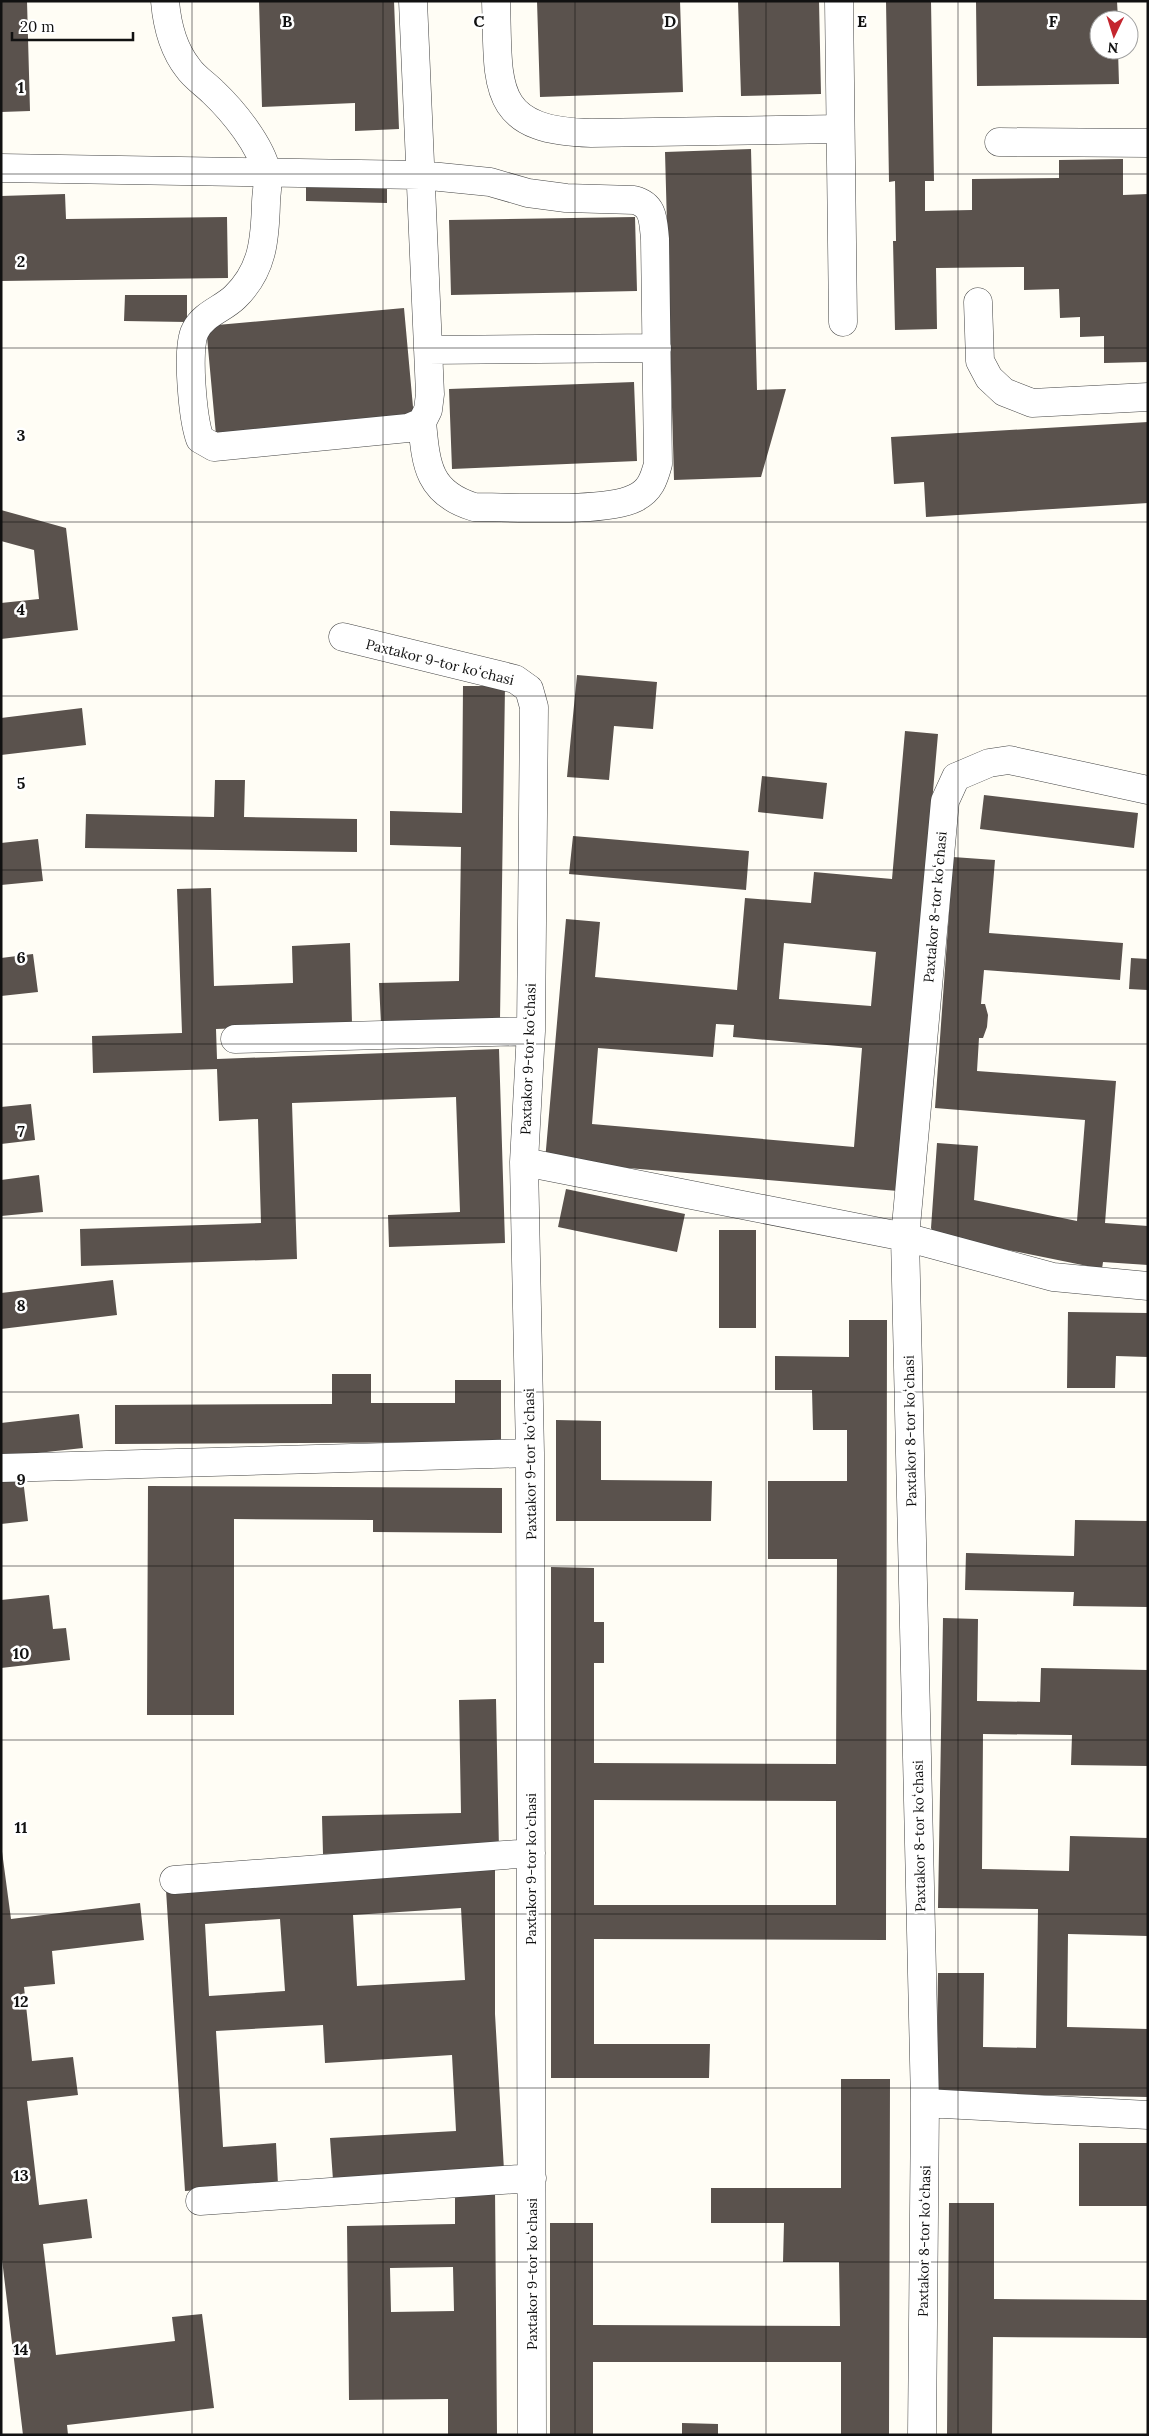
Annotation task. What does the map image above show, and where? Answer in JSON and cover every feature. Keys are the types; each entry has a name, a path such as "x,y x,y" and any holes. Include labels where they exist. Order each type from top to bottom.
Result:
{"street":[{"path":"165,1 166,20 175,48 188,70 229,109 254,141 267,173 264,244 250,281 234,298 204,318 195,331 191,350 192,378 195,424 200,439 214,447 236,446 408,428 422,422"},
{"path":"1,168 420,174 490,182 538,194 566,198 644,202 652,212 656,239 658,464 652,484 635,498 605,506 474,507 457,502 443,493 433,477 425,456 422,422 428,410 430,394 420,174 413,1"},
{"path":"496,1 499,78 510,106 526,120 543,128 564,132 591,133 840,129"},
{"path":"839,1 843,322"},
{"path":"999,142 1148,143"},
{"path":"978,302 980,362 989,378 1004,392 1032,403 1148,397"},
{"path":"428,350 657,348"},
{"name":"Paxtakor 9-tor koʻchasi","path":"343,637 515,679 529,689 534,707 531,1031 524,1162 530,1453 532,2435"},
{"name":"Paxtakor 8-tor koʻchasi","path":"922,2435 925,2103 906,1237 945,801 956,777 989,763 1009,760 1148,790"},
{"path":"234,1039 531,1031"},
{"path":"524,1162 906,1237 1053,1278 1148,1286"},
{"path":"1,1468 530,1453"},
{"path":"174,1880 531,1853"},
{"path":"925,2103 1148,2115"},
{"path":"200,2201 532,2178"}],"building":[{"path":"1,1 27,1 30,111 1,112"},
{"path":"259,1 394,1 399,129 355,131 355,103 262,107"},
{"path":"537,1 680,1 683,92 540,97"},
{"path":"738,1 819,1 821,94 741,96"},
{"path":"886,1 931,1 934,181 925,181 925,211 972,210 972,179 1059,178 1059,160 1123,159 1123,195 1148,194 1148,362 1104,363 1104,336 1080,337 1080,317 1060,318 1059,289 1024,290 1024,267 936,268 937,329 895,330 893,241 896,241 895,181 889,182"},
{"path":"976,1 1117,1 1117,10 1089,10 1089,60 1118,60 1119,84 977,86"},
{"path":"751,149 757,390 786,389 761,477 674,480 665,152"},
{"path":"306,180 387,182 387,203 306,201"},
{"path":"65,194 66,219 227,217 228,278 1,281 1,196"},
{"path":"635,217 637,291 451,295 449,220"},
{"path":"125,295 187,295 187,322 124,321"},
{"path":"404,308 414,418 216,435 206,326"},
{"path":"634,382 637,461 452,469 449,389"},
{"path":"1148,422 1148,503 926,517 924,482 894,484 891,437"},
{"path":"1,510 66,528 78,630 1,639 1,603 39,599 34,550 1,541"},
{"path":"577,675 657,682 653,729 614,726 609,780 567,777"},
{"path":"463,686 505,686 500,1020 381,1024 379,983 459,981 461,847 390,845 390,811 462,813"},
{"path":"82,708 86,745 1,755 1,718"},
{"path":"905,731 938,734 898,1191 545,1161 566,919 600,922 595,977 737,990 745,898 811,903 814,872 892,879","holes":["784,943 876,952 871,1006 779,999","716,1024 734,1025 733,1037 862,1048 854,1147 592,1124 598,1048 713,1057"]},
{"path":"762,776 827,783 823,819 758,812"},
{"path":"215,780 245,780 244,817 357,819 357,852 85,848 86,814 214,817"},
{"path":"984,795 1138,813 1134,848 980,829"},
{"path":"573,836 749,851 746,890 569,874"},
{"path":"38,839 43,881 1,885 1,843"},
{"path":"953,857 995,860 989,933 1123,943 1120,980 984,970 981,1004 985,1004 988,1015 987,1027 983,1038 979,1038 977,1071 1116,1081 1105,1223 1148,1226 1148,1265 1103,1262 1102,1269 934,1235 931,1228 937,1143 978,1146 974,1200 1077,1221 1085,1120 935,1108"},
{"path":"211,888 214,986 293,983 292,946 350,943 352,1024 216,1029 217,1059 499,1049 505,1243 389,1247 388,1215 460,1212 456,1097 292,1103 297,1259 81,1266 80,1229 261,1223 258,1119 219,1121 217,1069 93,1073 92,1036 182,1033 177,889"},
{"path":"33,954 38,992 1,996 1,958"},
{"path":"1131,958 1148,959 1148,990 1129,989"},
{"path":"31,1104 35,1140 1,1144 1,1107"},
{"path":"39,1175 43,1212 1,1216 1,1180"},
{"path":"566,1189 685,1214 677,1252 558,1227"},
{"path":"719,1230 756,1230 756,1328 719,1328"},
{"path":"113,1280 117,1315 1,1329 1,1293"},
{"path":"1068,1312 1148,1313 1148,1357 1116,1356 1115,1388 1067,1388"},
{"path":"849,1320 887,1320 886,1940 594,1939 594,2044 710,2044 709,2078 551,2078 551,1567 594,1568 594,1622 604,1622 604,1663 594,1663 594,1763 836,1764 837,1559 768,1559 768,1481 847,1481 847,1430 813,1430 812,1390 775,1390 775,1356 849,1357","holes":["594,1800 836,1801 836,1905 594,1905"]},
{"path":"332,1374 371,1374 371,1403 455,1403 455,1380 501,1380 501,1442 115,1444 115,1405 332,1404"},
{"path":"79,1414 83,1448 1,1457 1,1423"},
{"path":"556,1420 601,1421 601,1480 712,1481 711,1521 556,1521"},
{"path":"23,1479 28,1521 1,1524 1,1482"},
{"path":"148,1486 502,1488 502,1533 373,1532 373,1520 234,1519 234,1715 147,1715"},
{"path":"1075,1520 1148,1521 1148,1607 1073,1606 1074,1592 965,1590 966,1553 1074,1556"},
{"path":"49,1595 53,1629 66,1628 70,1660 1,1668 1,1600"},
{"path":"943,1618 978,1619 977,1701 1040,1702 1041,1668 1148,1670 1148,1766 1071,1765 1072,1735 983,1734 982,1869 1069,1871 1070,1836 1148,1838 1148,1936 1068,1934 1067,2027 1148,2029 1148,2097 936,2093 938,1973 984,1973 983,2047 1036,2048 1038,1909 938,1908"},
{"path":"496,1699 499,1850 323,1854 322,1816 461,1813 459,1700"},
{"path":"1,1844 11,1919 140,1903 144,1940 52,1951 55,1984 24,1987 32,2061 73,2057 78,2095 27,2101 39,2205 87,2199 92,2238 43,2244 56,2355 175,2341 172,2317 202,2314 214,2408 67,2425 68,2435 23,2435 1,2251"},
{"path":"495,1869 495,2014 504,2170 333,2180 330,2138 456,2131 452,2055 325,2063 323,2025 216,2031 223,2147 276,2143 278,2185 185,2191 166,1890","holes":["461,1908 465,1980 357,1986 353,1915","280,1919 285,1991 209,1996 205,1924"]},
{"path":"841,2079 890,2079 889,2435 841,2435 841,2362 593,2362 593,2435 550,2435 550,2223 593,2223 593,2325 840,2326 839,2262 783,2262 784,2223 711,2223 711,2188 841,2188"},
{"path":"1079,2143 1148,2143 1148,2206 1079,2206"},
{"path":"495,2188 497,2435 448,2435 448,2399 349,2400 347,2226 455,2224 455,2189","holes":["453,2267 454,2311 391,2312 390,2268"]},
{"path":"949,2203 994,2203 994,2299 1148,2300 1148,2338 993,2337 992,2435 947,2435"},
{"path":"682,2423 718,2424 718,2435 682,2435"}]}
